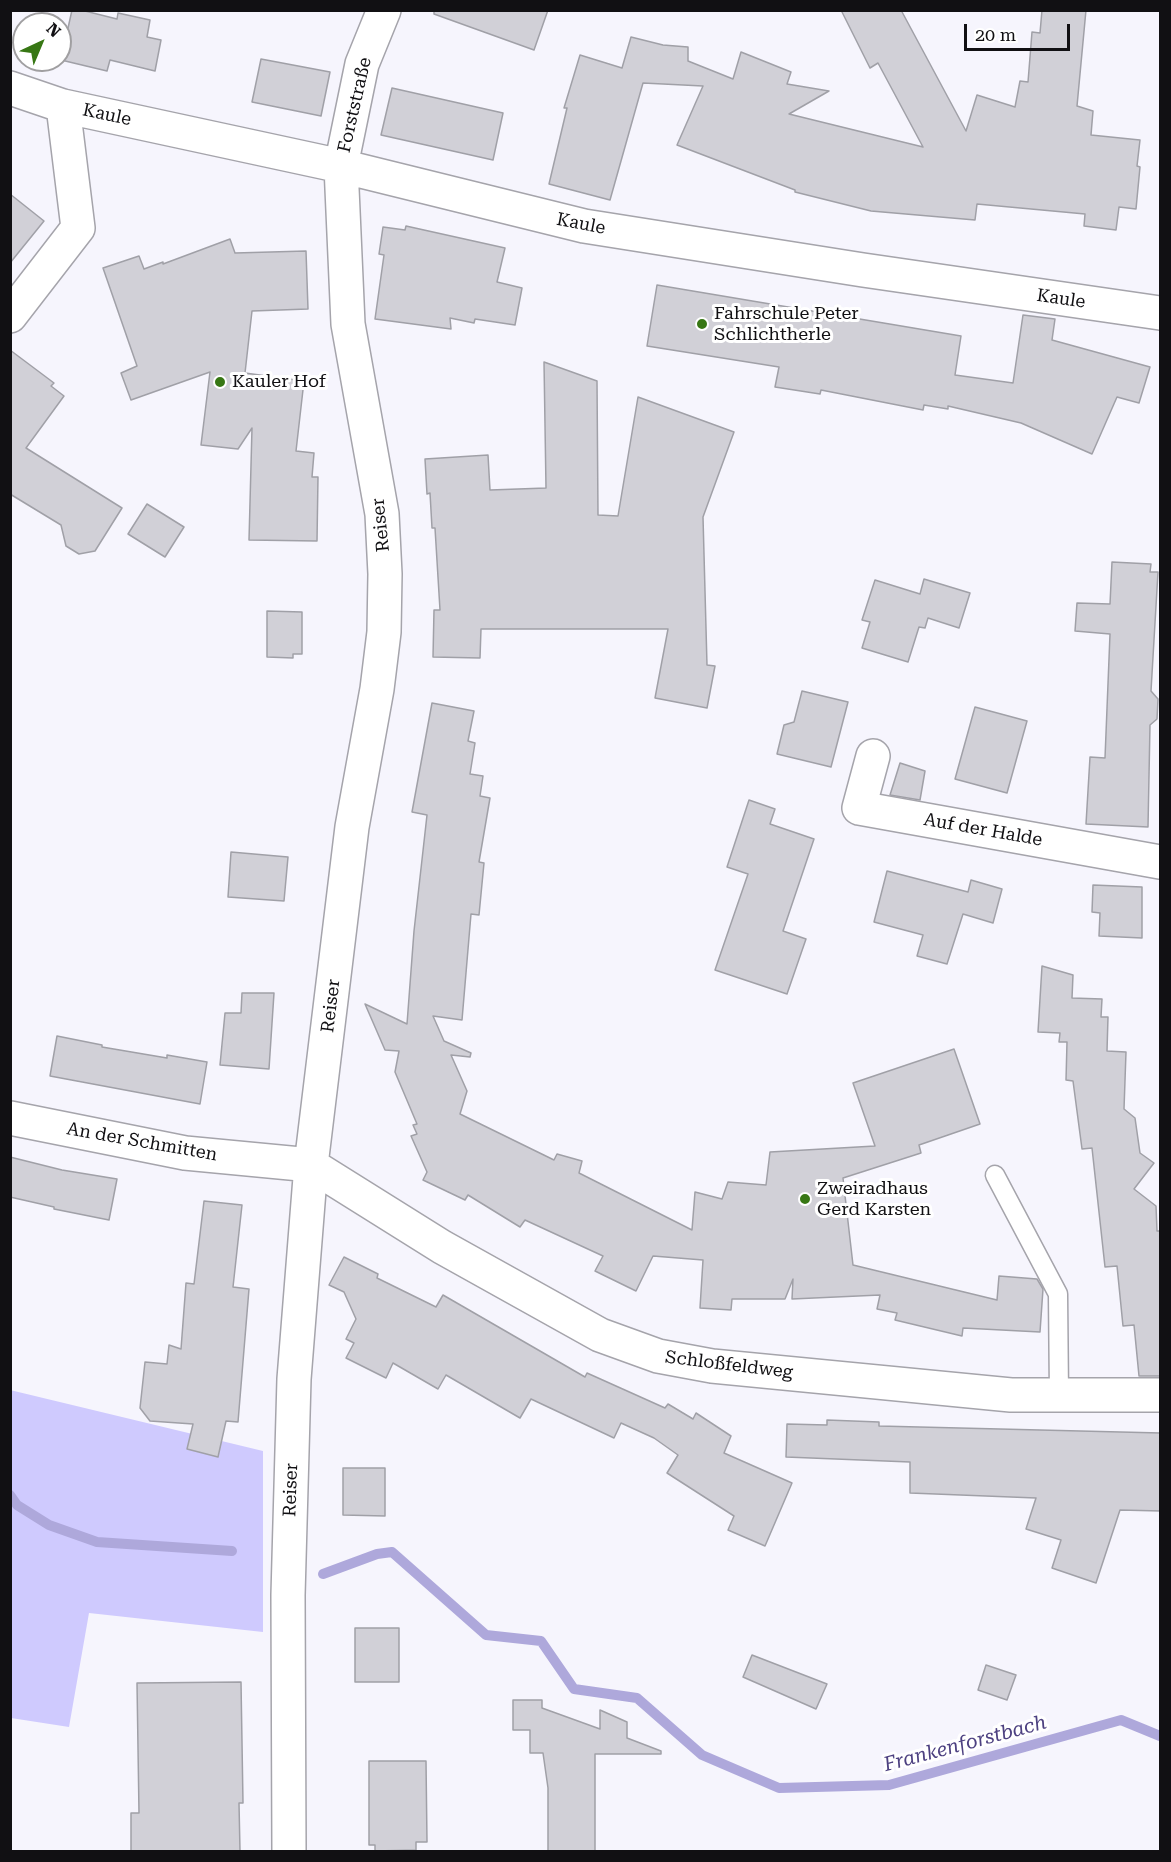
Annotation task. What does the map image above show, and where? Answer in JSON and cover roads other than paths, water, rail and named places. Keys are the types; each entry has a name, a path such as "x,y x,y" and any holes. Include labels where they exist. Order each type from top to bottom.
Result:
{"street":[{"name":"Forststraße","path":"341,166 362,64 384,10"},
{"name":"Kaule","path":"10,88 63,106 341,166 584,226 862,270 1161,313"},
{"path":"10,316 78,228 63,106"},
{"name":"Reiser","path":"289,1851 288,1595 294,1379 311,1165 352,827 377,689 384,632 386,574 382,514 348,324 341,166"},
{"name":"Auf der Halde","path":"873,756 859,808 1161,862"},
{"name":"An der Schmitten","path":"10,1118 185,1153 311,1165"},
{"name":"Schloßfeldweg","path":"311,1165 442,1246 600,1335 658,1356 711,1365 1011,1395 1161,1395"}],"lane":[{"path":"995,1175 1058,1294 1059,1395"}],"waterway":[{"name":"Frankenforstbach","path":"10,1495 17,1505 49,1525 97,1542 232,1551"},
{"name":"Frankenforstbach","path":"323,1574 377,1554 392,1552 486,1635 541,1641 574,1689 637,1698 702,1755 779,1788 889,1785 1121,1720 1160,1736"}],"place":[{"name":"Fahrschule Peter Schlichtherle","path":"702,324"},
{"name":"Kauler Hof","path":"220,382"},
{"name":"Zweiradhaus Gerd Karsten","path":"805,1199"}]}
